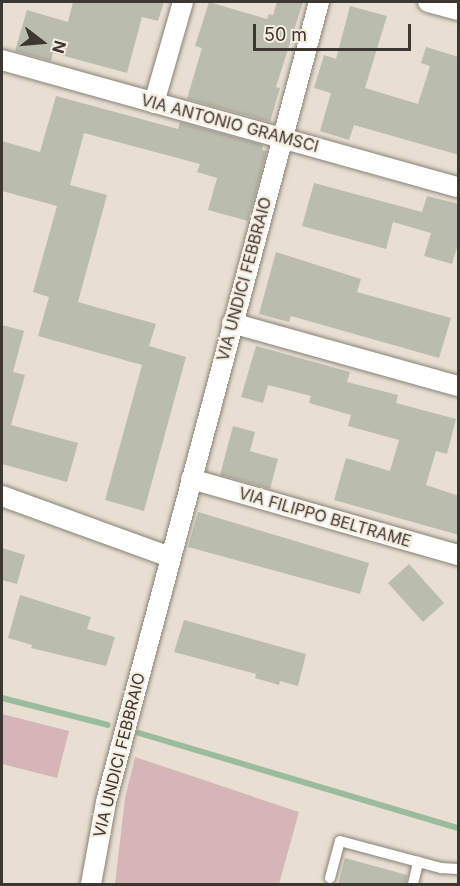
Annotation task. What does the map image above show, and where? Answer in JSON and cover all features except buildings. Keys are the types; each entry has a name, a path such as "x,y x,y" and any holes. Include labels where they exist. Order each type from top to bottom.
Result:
{"street":[{"path":"154,103 183,2"},
{"name":"VIA UNDICI FEBBRAIO","path":"91,885 103,811 319,2"},
{"path":"428,2 459,10"},
{"name":"VIA ANTONIO GRAMSCI","path":"2,60 459,187"},
{"path":"232,323 459,386"},
{"name":"VIA FILIPPO BELTRAME","path":"191,479 459,555"},
{"path":"2,496 170,557"}],"lane":[{"path":"330,878 340,841 418,862 459,869"},
{"path":"413,885 418,862"}],"shaded area":[{"path":"2,714 69,731 57,778 2,764"},
{"path":"135,757 299,812 279,884 115,884 125,798"}],"waterway":[{"path":"2,698 108,725"},
{"path":"139,733 458,828"}]}
